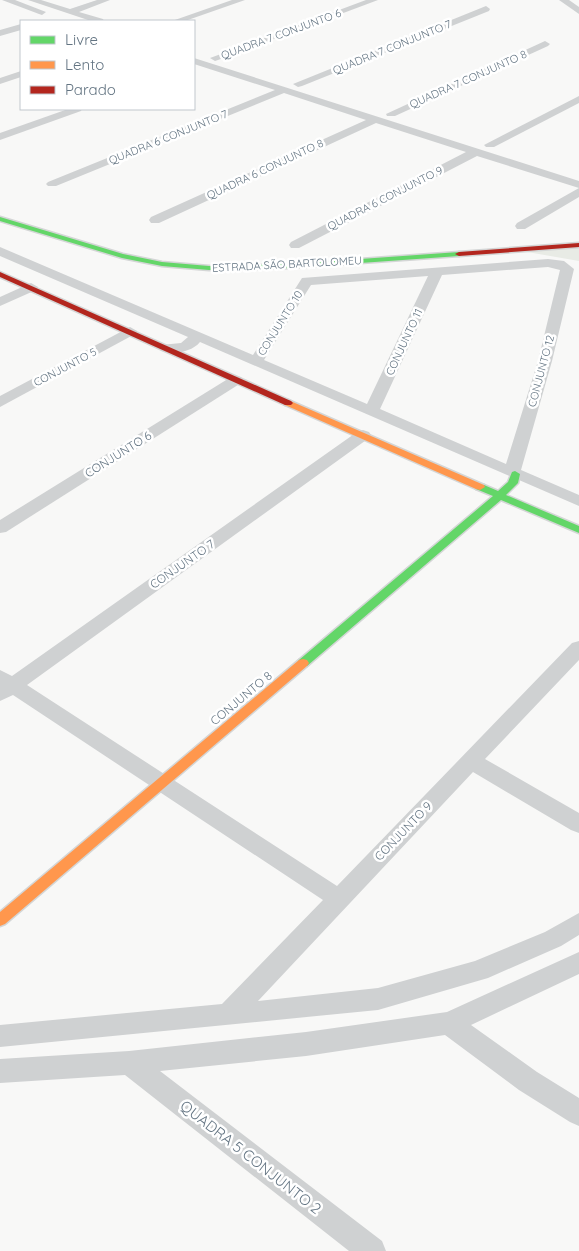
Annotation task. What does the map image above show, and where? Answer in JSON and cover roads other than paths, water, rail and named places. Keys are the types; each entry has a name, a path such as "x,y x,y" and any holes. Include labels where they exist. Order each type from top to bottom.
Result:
{"street":[{"path":"6,0 22,6 94,20"},
{"path":"22,6 34,1 70,16 106,0"},
{"path":"180,20 241,0"},
{"name":"QUADRA 7 CONJUNTO 6","path":"215,58 374,0"},
{"path":"563,0 579,11"},
{"name":"QUADRA 7 CONJUNTO 7","path":"298,84 486,9"},
{"path":"0,34 20,27"},
{"name":"QUADRA 7 CONJUNTO 8","path":"391,114 545,44"},
{"path":"195,52 579,173"},
{"path":"196,63 579,185"},
{"path":"241,76 256,71"},
{"path":"0,81 20,74"},
{"name":"QUADRA 6 CONJUNTO 7","path":"52,184 284,90"},
{"path":"490,144 579,99"},
{"path":"332,106 347,100"},
{"path":"0,137 74,110"},
{"name":"QUADRA 6 CONJUNTO 8","path":"155,220 376,120"},
{"path":"429,136 442,130"},
{"name":"QUADRA 6 CONJUNTO 9","path":"295,245 475,152"},
{"path":"530,170 546,162"},
{"path":"521,226 579,192"},
{"name":"ESTRADA SÃO BARTOLOMEU","path":"0,219 122,256 162,264 209,268 300,265 579,245"},
{"path":"0,251 579,501"},
{"path":"304,284 314,280 436,273 548,263 559,264 567,269"},
{"name":"CONJUNTO 12","path":"514,473 545,361 567,269"},
{"name":"CONJUNTO 11","path":"371,412 436,273"},
{"path":"0,274 236,380 579,530"},
{"name":"CONJUNTO 10","path":"253,360 304,284"},
{"path":"0,302 31,287"},
{"name":"CONJUNTO 5","path":"0,402 130,331"},
{"path":"166,348 190,345 194,343 196,336"},
{"path":"217,371 223,362 238,359 253,360"},
{"name":"CONJUNTO 6","path":"0,528 236,380"},
{"name":"CONJUNTO 7","path":"4,685 363,435"},
{"name":"CONJUNTO 8","path":"0,920 499,496 513,483 514,473"},
{"path":"554,520 554,512 558,508 569,502 579,501"},
{"name":"CONJUNTO 9","path":"228,1015 579,648"},
{"path":"4,685 338,899"},
{"path":"471,761 579,824"},
{"path":"0,1036 378,999 479,971 553,939 579,923"},
{"path":"0,1071 129,1062 306,1044 449,1023 560,973 579,962"},
{"path":"449,1023 528,1081 579,1114"},
{"name":"QUADRA 5 CONJUNTO 2","path":"129,1062 372,1251"}]}
